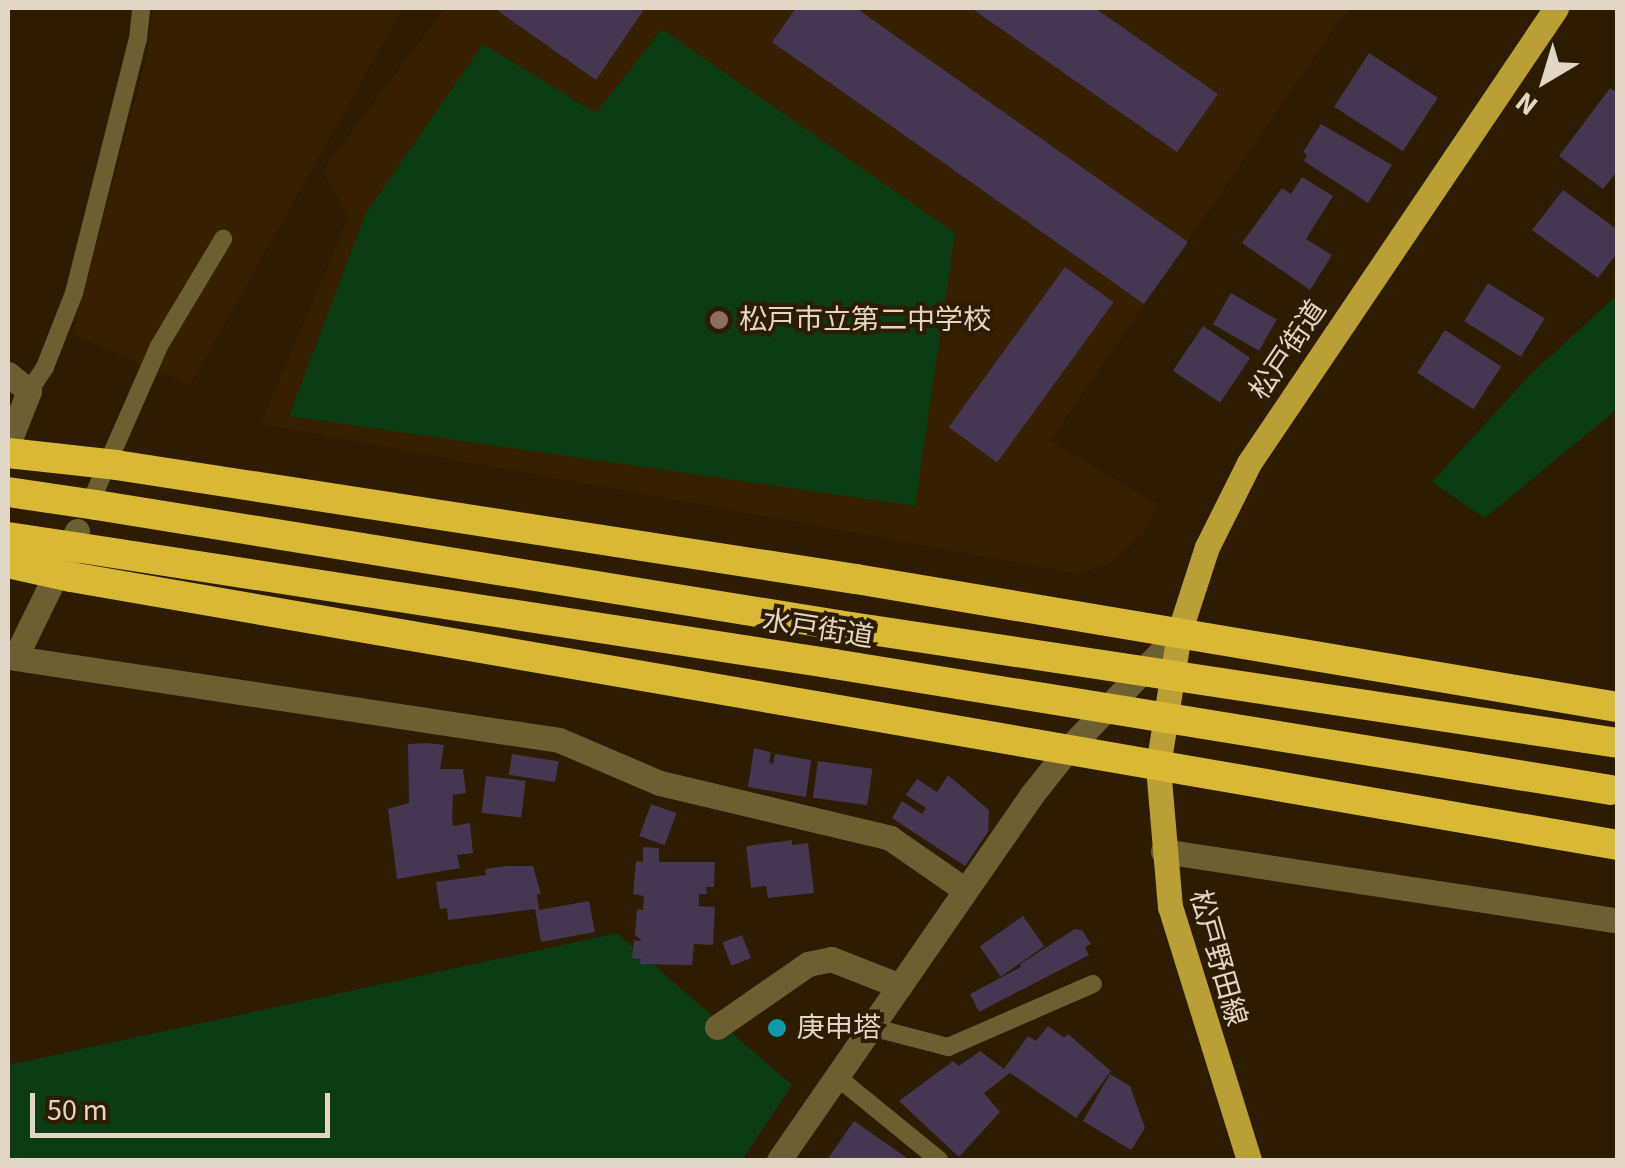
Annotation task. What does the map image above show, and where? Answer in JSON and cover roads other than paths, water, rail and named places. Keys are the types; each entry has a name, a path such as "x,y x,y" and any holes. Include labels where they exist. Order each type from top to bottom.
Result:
{"highway":[{"path":"8,453 116,465 856,578 1618,707"},
{"name":"水戸街道","path":"8,492 838,625 1618,743"},
{"name":"水戸街道","path":"8,537 76,552 834,664 1614,791"},
{"path":"8,564 76,552 1158,766 1618,845"}],"main road":[{"name":"松戸街道","path":"1158,766 1179,634 1207,547 1249,463 1556,8"},
{"name":"松戸野田線","path":"1158,766 1162,851 1170,907 1183,959 1249,1160"}],"street":[{"path":"8,374 29,391 8,444"},
{"path":"76,552 15,658 560,740 660,783 890,838 965,890"},
{"path":"779,1160 1068,748 1179,634"},
{"path":"1162,851 1618,921"},
{"path":"717,1027 808,964 830,959 900,986"}],"lane":[{"path":"29,391 45,367 74,293 138,39 141,8"},
{"path":"76,552 146,372 223,239"},
{"path":"872,1027 948,1047 1093,984"},
{"path":"836,1076 938,1160"}],"place":[{"name":"松戸市立第二中学校","path":"719,320"},
{"name":"庚申塔","path":"777,1028"}]}
